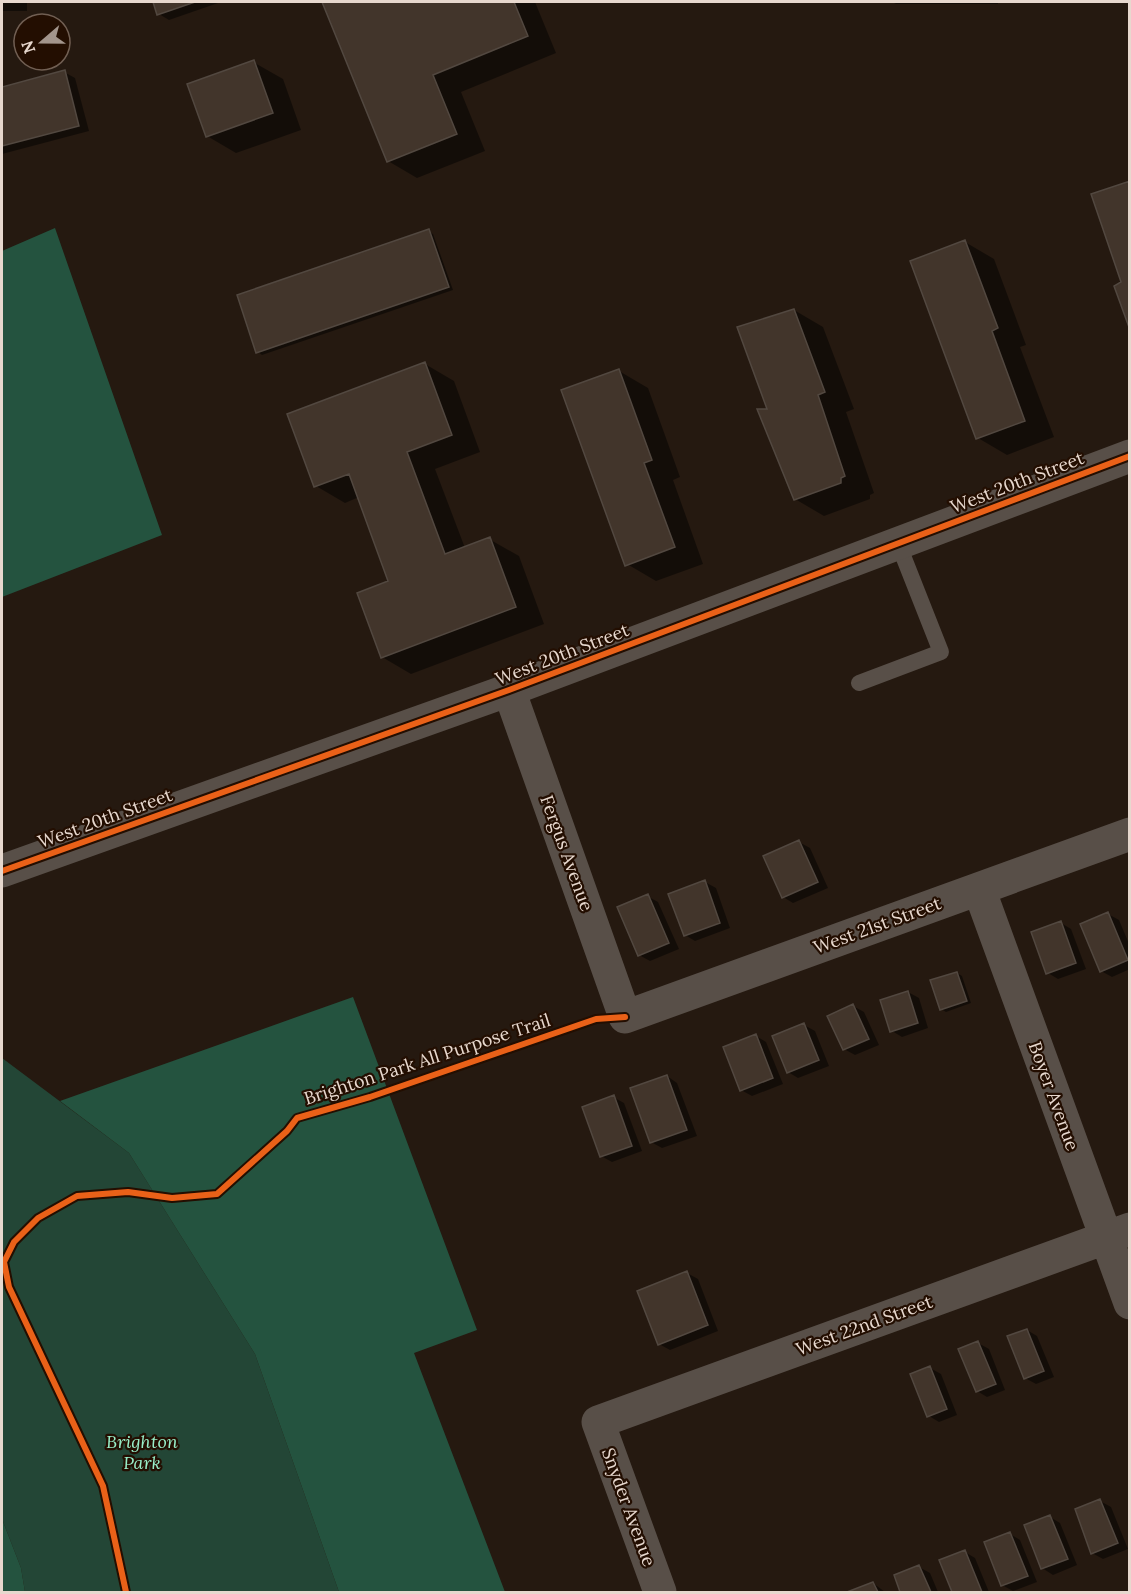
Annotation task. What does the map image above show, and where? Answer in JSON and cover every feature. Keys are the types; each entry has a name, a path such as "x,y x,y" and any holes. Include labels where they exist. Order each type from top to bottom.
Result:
{"street":[{"name":"West 20th Street","path":"2,871 509,690 1130,456"},
{"name":"Fergus Avenue","path":"509,690 625,1017"},
{"name":"West 21st Street","path":"625,1017 1130,834"},
{"name":"Boyer Avenue","path":"979,889 1118,1233 1130,1303"},
{"name":"West 22nd Street","path":"598,1422 1118,1233"},
{"name":"Snyder Avenue","path":"598,1422 660,1593"}],"lane":[{"path":"859,683 940,652 898,543"}],"green space":[{"path":"55,228 162,535 2,597 2,251"},
{"path":"353,997 477,1330 414,1353 505,1592 339,1592 255,1354 129,1153 60,1101"},
{"name":"Brighton Park","path":"2,1058 129,1153 255,1354 339,1592 25,1592 21,1568 2,1519"},
{"path":"2,1519 21,1568 25,1592 2,1592"}],"building":[{"path":"153,2 195,2 157,15"},
{"path":"322,2 514,2 528,36 433,75 457,134 387,162"},
{"path":"254,60 273,113 206,137 187,84"},
{"path":"58,72 66,72 79,126 2,146 2,87"},
{"path":"1130,181 1130,330 1114,286 1121,282 1091,194"},
{"path":"429,229 449,287 256,353 237,295"},
{"path":"965,240 998,328 992,331 1025,421 976,439 910,261"},
{"path":"794,309 825,392 818,395 845,476 841,478 841,483 794,500 757,409 767,409 737,327"},
{"path":"425,362 452,435 407,452 445,554 490,537 516,607 381,658 357,593 388,581 349,474 314,487 287,414"},
{"path":"619,369 652,460 644,463 675,547 625,566 561,390"},
{"path":"799,840 818,882 782,898 763,856"},
{"path":"705,880 720,923 684,936 668,894"},
{"path":"648,894 669,943 638,956 617,907"},
{"path":"1108,912 1128,960 1100,972 1080,924"},
{"path":"1061,921 1076,963 1046,974 1031,932"},
{"path":"957,972 967,1001 940,1010 930,980"},
{"path":"908,991 918,1023 890,1032 880,1000"},
{"path":"853,1004 869,1039 843,1050 827,1016"},
{"path":"804,1023 819,1060 787,1073 772,1036"},
{"path":"756,1034 773,1078 740,1091 723,1047"},
{"path":"667,1075 687,1130 650,1143 630,1088"},
{"path":"614,1095 632,1146 600,1157 582,1107"},
{"path":"687,1271 708,1325 658,1345 637,1291"},
{"path":"1027,1329 1044,1371 1024,1379 1007,1336"},
{"path":"978,1341 996,1384 976,1392 958,1349"},
{"path":"930,1366 947,1409 927,1417 910,1374"},
{"path":"1100,1499 1118,1543 1091,1554 1075,1509"},
{"path":"1050,1515 1068,1559 1041,1569 1024,1525"},
{"path":"1010,1532 1028,1576 1001,1586 984,1542"},
{"path":"965,1550 982,1592 952,1592 939,1560"},
{"path":"919,1565 931,1592 900,1592 894,1575"},
{"path":"873,1582 878,1592 847,1592"}],"cycle path":[{"path":"2,871 509,690 1130,456"},
{"name":"Brighton Park All Purpose Trail","path":"126,1592 103,1486 9,1287 4,1262 14,1242 38,1218 77,1196 128,1192 172,1198 217,1194 287,1131 297,1118 370,1097 596,1019 625,1017"}]}
